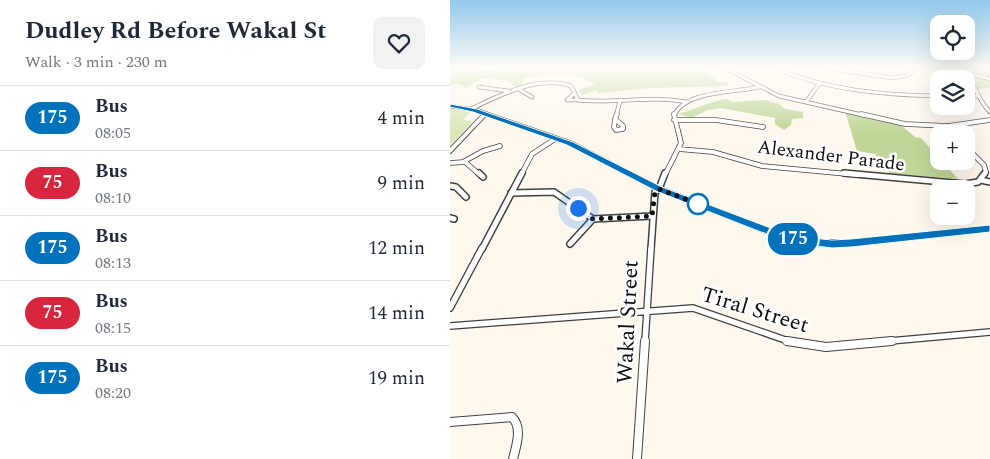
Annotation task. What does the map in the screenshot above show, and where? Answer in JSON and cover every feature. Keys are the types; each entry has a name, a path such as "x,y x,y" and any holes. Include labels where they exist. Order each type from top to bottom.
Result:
{"main road":[{"path":"450,106 471,109 576,146 659,189 765,230 813,243 851,243 990,229"}],"street":[{"path":"498,89 512,92"},
{"path":"574,89 578,100"},
{"path":"679,149 682,138 674,120 676,111 686,102 703,97 749,89"},
{"path":"764,89 778,96 906,124 930,125"},
{"path":"806,102 815,89"},
{"path":"852,89 891,96 930,96"},
{"path":"471,109 493,97 520,90 522,93 532,97"},
{"path":"975,91 981,104 990,112"},
{"path":"575,93 567,100 601,103 670,98 686,102"},
{"path":"615,119 620,101"},
{"path":"450,151 485,114"},
{"path":"674,120 716,120 763,128"},
{"path":"955,125 990,120"},
{"path":"450,308 532,154 555,139"},
{"path":"450,163 464,162 481,154 483,151 500,146"},
{"name":"Alexander Parade","path":"679,149 714,152 762,166 965,184 981,180 990,182"},
{"name":"Wakal Street","path":"637,459 655,192 659,189 671,160 679,149"},
{"path":"975,156 984,165 988,173 981,180"},
{"path":"464,162 483,177"},
{"path":"450,186 456,187 466,197"},
{"path":"512,193 554,192 593,219"},
{"path":"570,244 588,222 593,219 652,216"},
{"name":"Tiral Street","path":"450,326 693,308 794,343 810,346 826,347 990,332"},
{"path":"450,422 512,418 516,421 518,439 513,459"}],"green space":[{"path":"635,89 598,93 598,90 581,95 579,90"},
{"path":"726,99 733,102 765,100 779,104 785,109 803,112 803,118 792,119 791,125 784,130 775,124 775,118 721,108 707,110 692,118 679,114"},
{"path":"450,108 470,112 463,120 473,121 450,147"},
{"path":"845,111 897,122 915,137 921,138 930,148 930,170 950,170 958,179 889,173 875,154 857,151"}],"bus line":[{"name":"175","path":"450,106 475,110 570,143 659,189 765,230 801,241 832,244 851,243 990,229"}],"route":[{"path":"578,208 593,219 652,216 655,192 659,189 698,204"}]}
